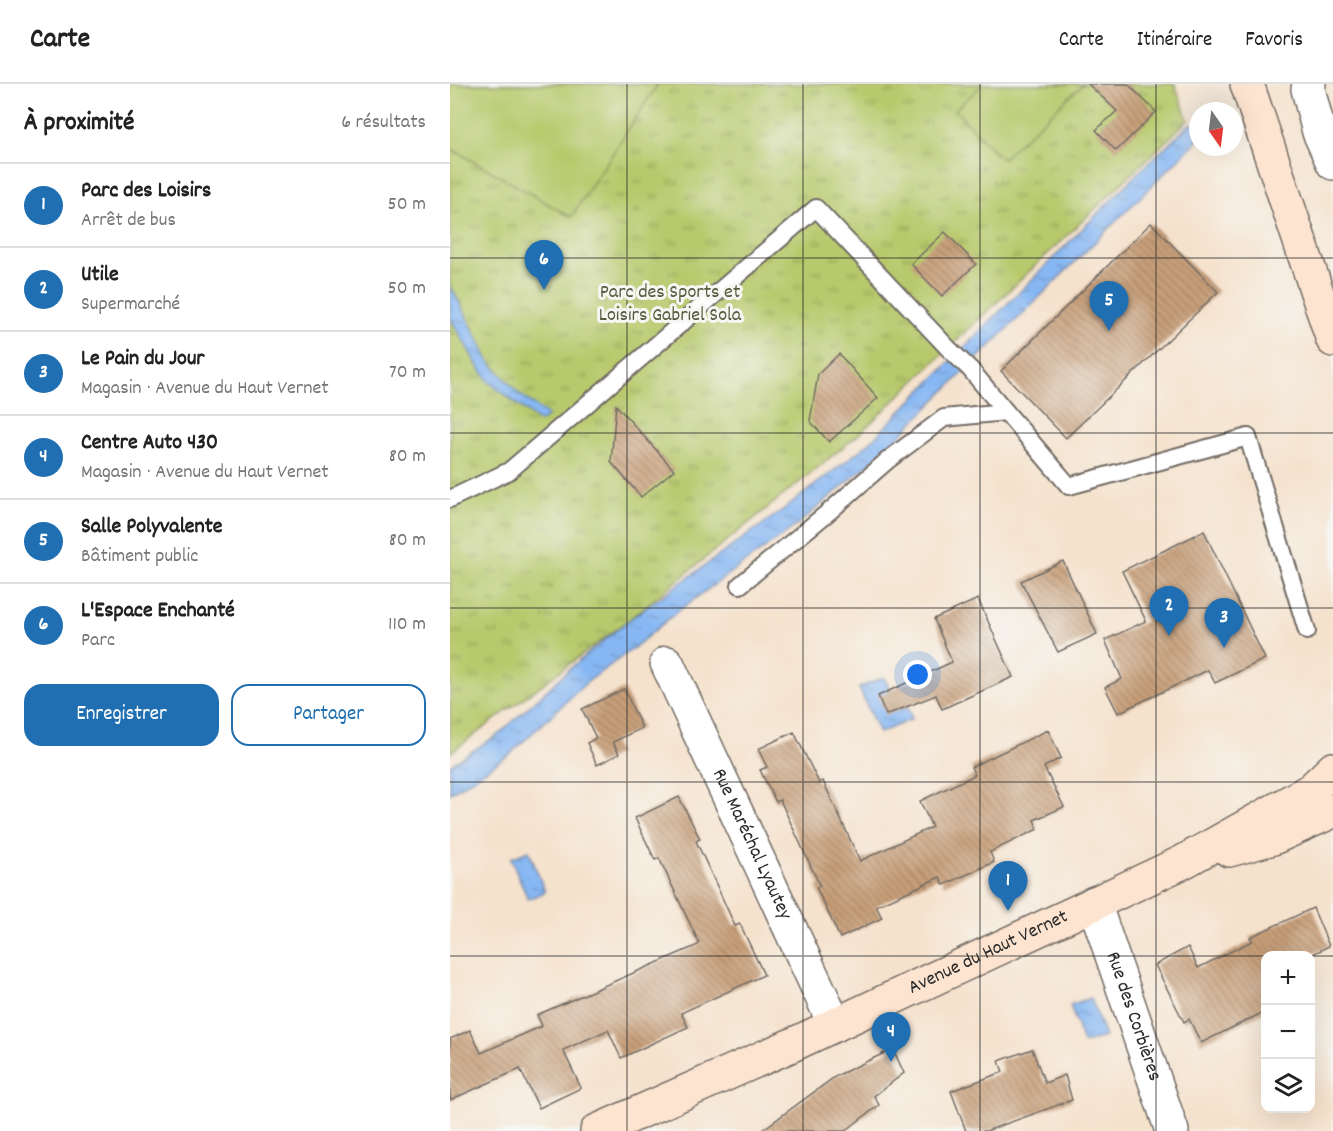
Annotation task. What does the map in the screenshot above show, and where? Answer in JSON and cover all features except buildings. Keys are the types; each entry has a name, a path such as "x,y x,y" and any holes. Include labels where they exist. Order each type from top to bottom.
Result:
{"main road":[{"path":"1247,84 1333,340"},
{"name":"Avenue du Haut Vernet","path":"597,1131 835,1025 1183,862 1311,790 1333,769"},
{"name":"Avenue du Haut Vernet","path":"1183,862 1273,838 1333,811"}],"street":[{"path":"1309,84 1308,89 1319,132 1333,163"},
{"name":"Rue Maréchal Lyautey","path":"667,663 835,1025"},
{"name":"Rue des Corbières","path":"1094,903 1172,1131"}],"lane":[{"path":"450,500 509,471 816,208 970,369 1069,486 1248,437 1307,631"},
{"path":"740,585 888,460 944,418 1006,412"}],"green space":[{"name":"Parc des Sports et Loisirs Gabriel Sola","path":"450,84 1175,84 1188,120 858,435 626,622 450,753"},
{"path":"450,84 658,84 571,217 450,148"},
{"path":"983,84 1083,84 1002,159 955,110"}],"water":[{"path":"1189,125 1189,149 883,452 797,525 678,611 635,647 586,683 509,755 450,793 450,765 498,735 572,667 626,622 784,509 868,444 1138,173"},
{"path":"450,287 489,361 517,392 548,416 540,422 489,382 476,363 450,317"},
{"path":"884,677 898,710 908,707 912,719 879,733 859,688"},
{"path":"529,851 545,892 528,899 511,858"},
{"path":"1091,998 1105,1037 1083,1043 1070,1005"}],"place":[{"name":"L'Espace Enchanté","path":"544,290"},
{"name":"Salle Polyvalente","path":"1109,331"},
{"name":"Utile","path":"1169,636"},
{"name":"Le Pain du Jour","path":"1224,648"},
{"name":"Parc des Loisirs","path":"1008,911"},
{"name":"Centre Auto 430","path":"891,1062"}]}
